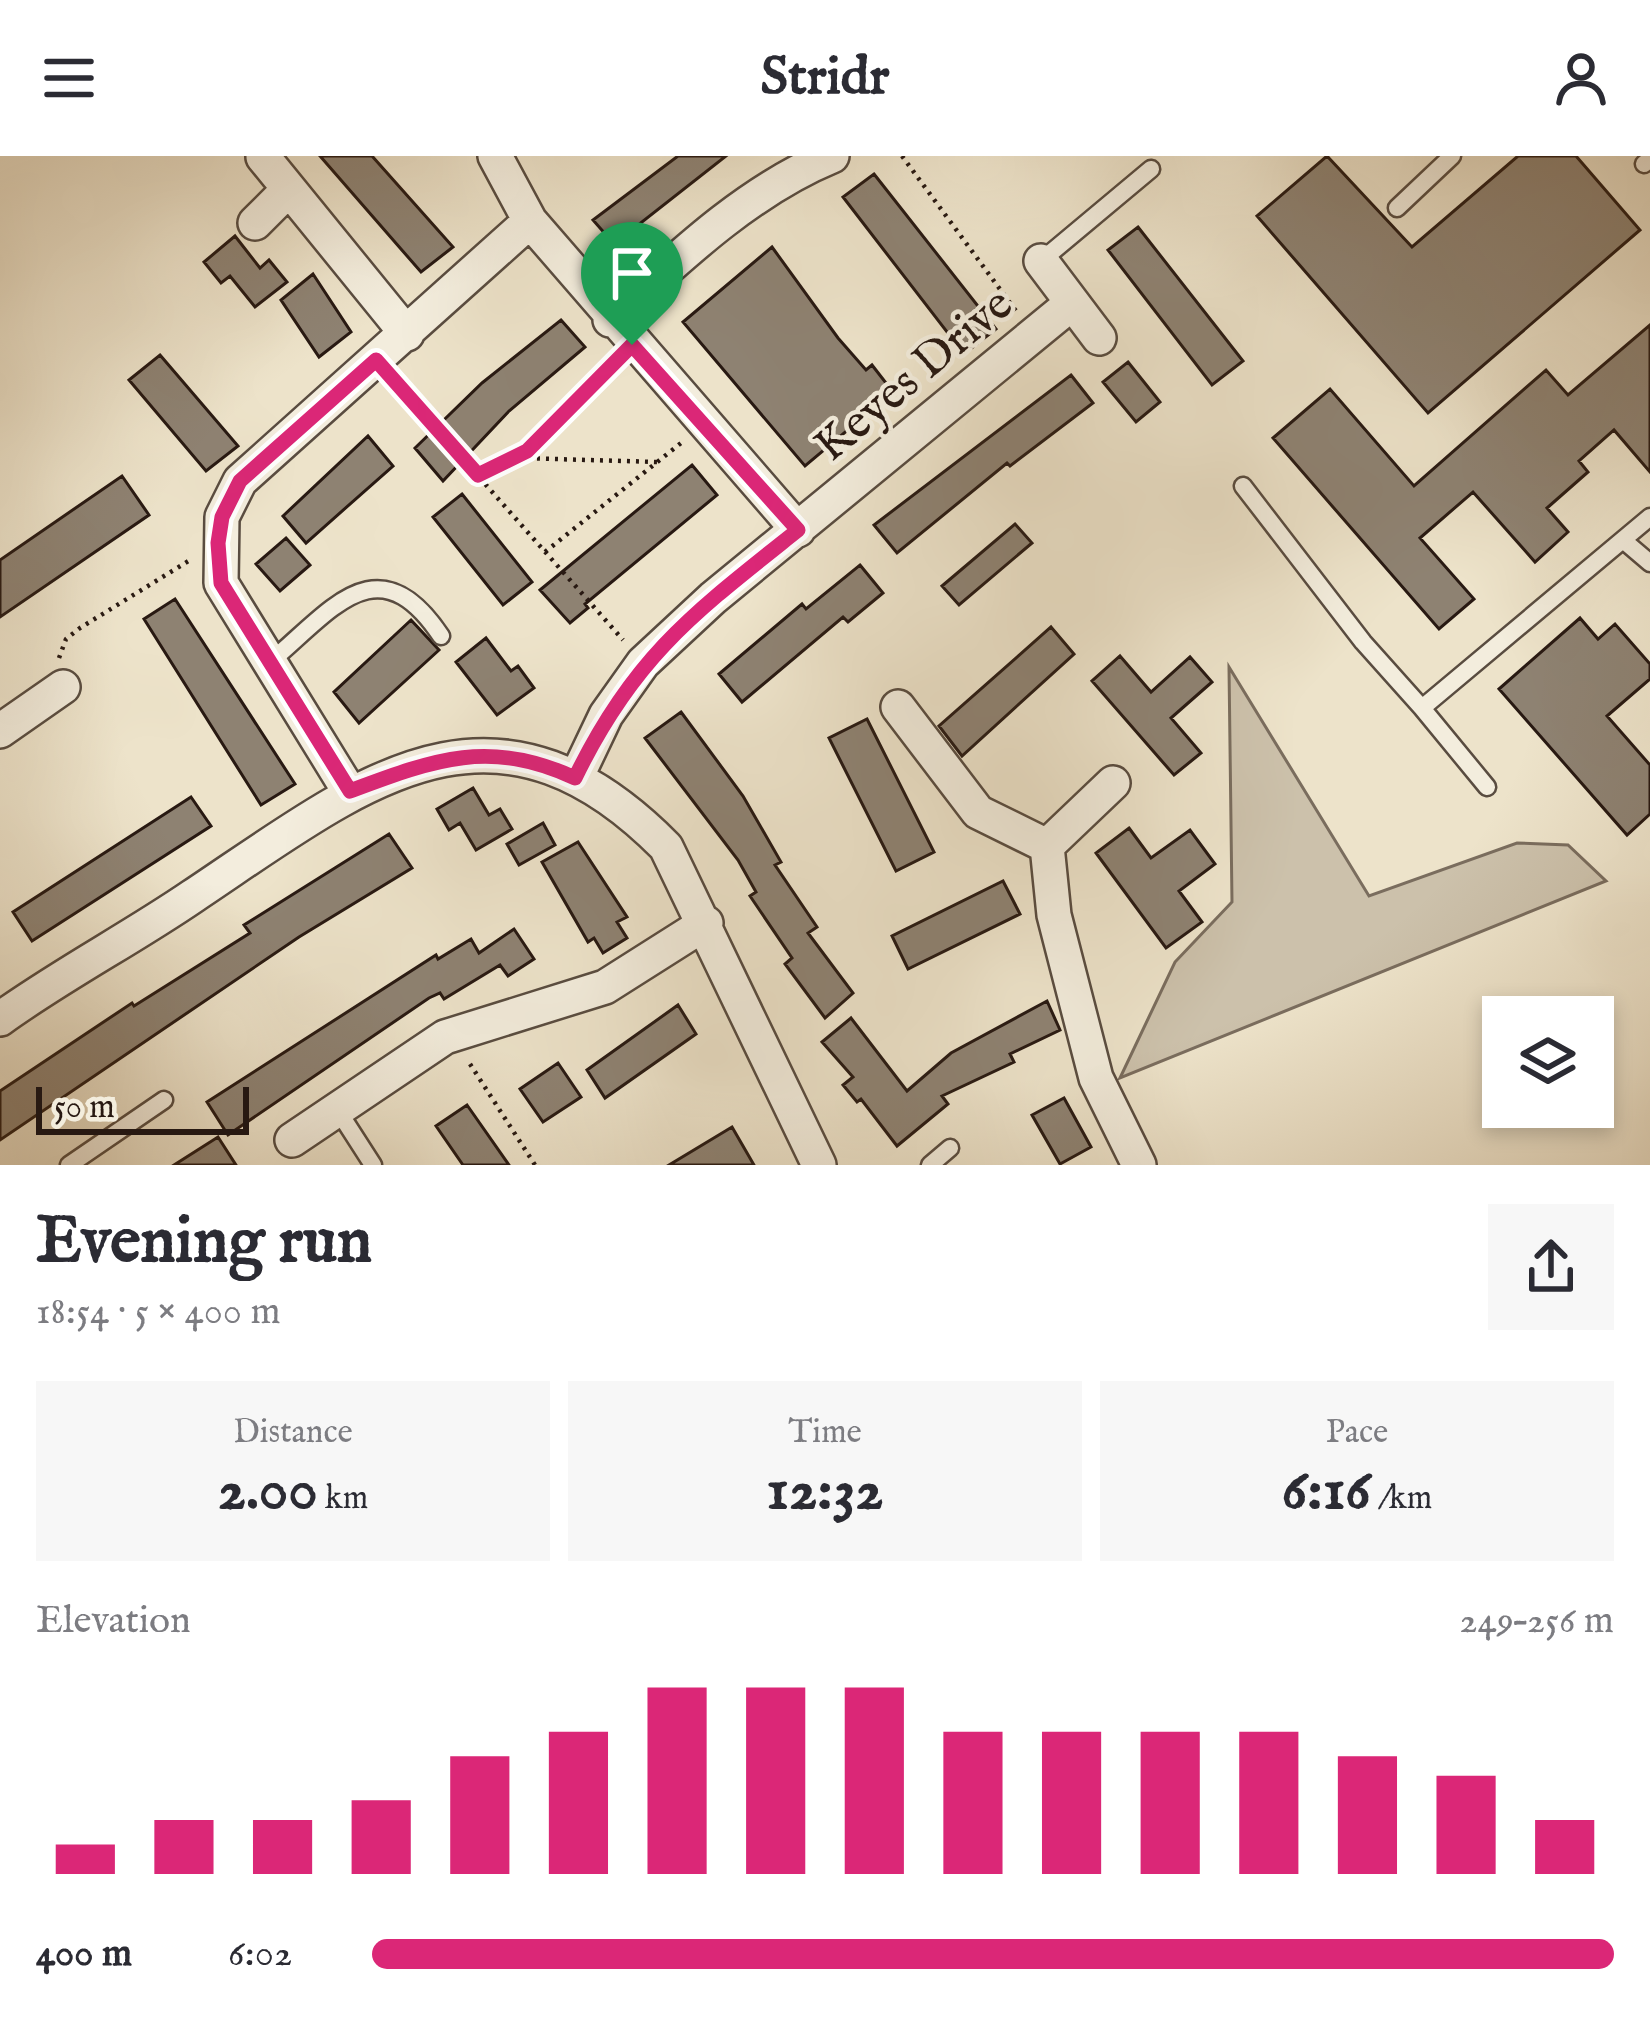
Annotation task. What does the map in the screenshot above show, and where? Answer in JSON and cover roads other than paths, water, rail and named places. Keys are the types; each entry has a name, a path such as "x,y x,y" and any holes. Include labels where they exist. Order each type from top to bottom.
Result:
{"street":[{"path":"495,156 530,221 621,332 798,530"},
{"path":"621,332 689,248 795,171 832,156"},
{"path":"263,158 286,192 407,334"},
{"path":"255,223 286,192"},
{"path":"350,791 221,583 218,543 222,517 240,481 530,221"},
{"name":"Keyes Drive","path":"1041,261 1099,338"},
{"name":"Keyes Drive","path":"575,778 606,715 643,663 1071,304"},
{"path":"6,715 63,687"},
{"path":"898,707 978,812 1046,845"},
{"path":"4,1005 83,970 350,791 439,758 479,754 546,764 631,812 666,848 819,1165"},
{"path":"1046,845 1113,783"},
{"path":"1046,845 1054,915 1096,1078 1139,1165"},
{"path":"292,1140 451,1035 605,987 706,923"}],"lane":[{"path":"1397,208 1452,156"},
{"path":"1041,261 1150,169"},
{"path":"1244,486 1363,642 1487,787"},
{"path":"1421,708 1650,517"},
{"path":"1623,540 1650,563"},
{"path":"270,662 353,593 371,585 407,595 441,636"},
{"path":"69,1165 164,1100"},
{"path":"337,1109 373,1165"},
{"path":"930,1165 950,1148"}]}
